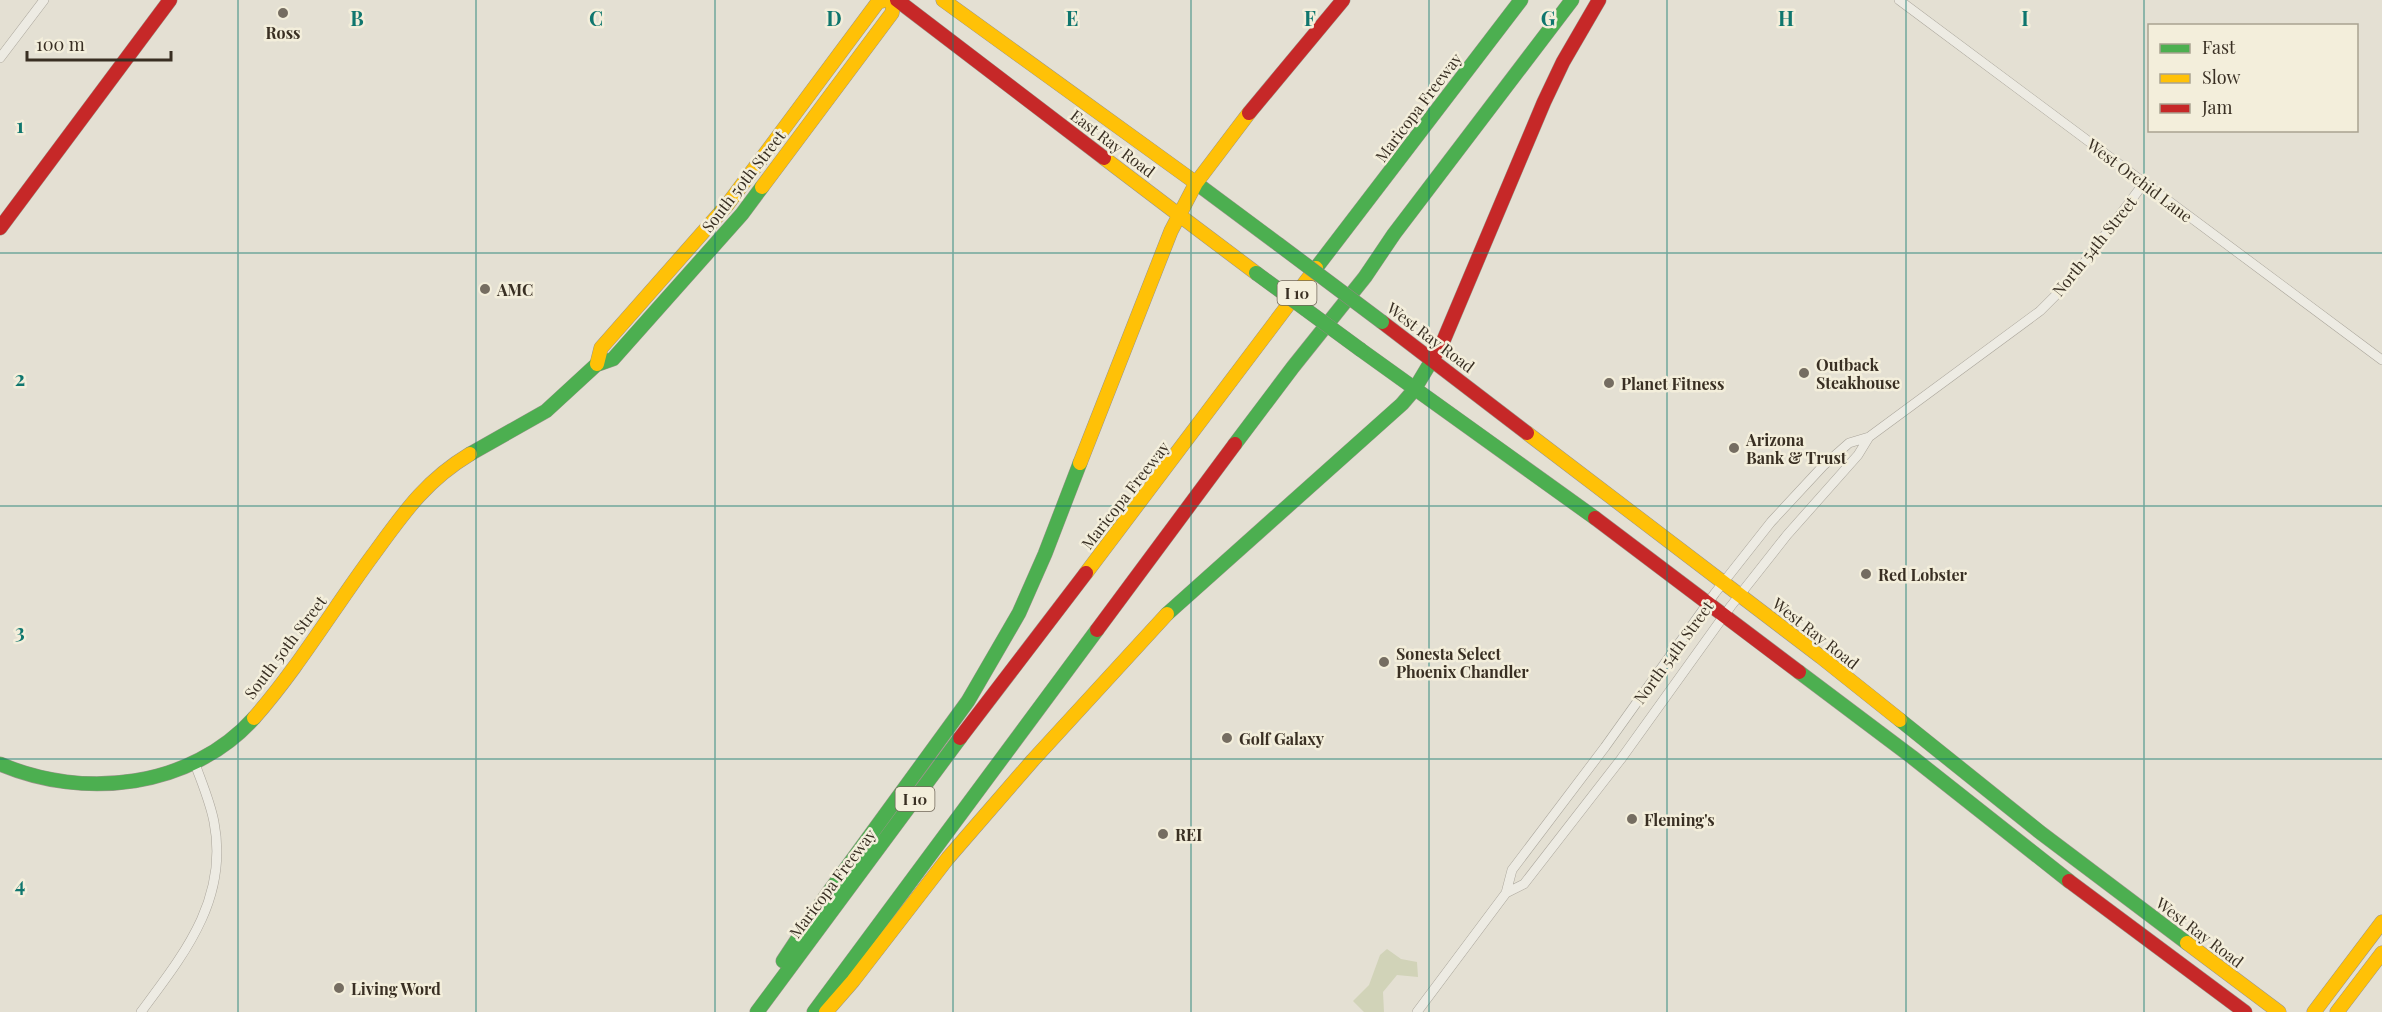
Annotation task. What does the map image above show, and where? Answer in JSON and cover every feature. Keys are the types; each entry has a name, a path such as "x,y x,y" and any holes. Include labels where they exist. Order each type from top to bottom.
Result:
{"main road":[{"path":"0,228 170,0"},
{"name":"South 50th Street","path":"597,364 601,348 727,205 878,2 886,0"},
{"name":"South 50th Street","path":"0,764 33,777 59,783 104,784 136,781 163,775 194,761 226,743 242,730 277,689 421,491 451,468 560,401 597,364 613,359 742,214 892,13 896,0"},
{"name":"East Ray Road","path":"896,0 1414,390"},
{"name":"East Ray Road","path":"943,0 1331,284"},
{"path":"751,1012 820,905 968,701 1019,613 1045,554 1157,264 1196,183 1316,30 1343,0"},
{"name":"Maricopa Freeway","path":"757,1012 1008,674 1521,0"},
{"name":"I 10","path":"814,1012 1293,367 1365,277 1394,234 1572,0"},
{"path":"826,1012 853,981 948,858 1033,760 1161,621 1364,439 1414,390 1453,320 1544,102 1567,53 1599,0"},
{"name":"West Ray Road","path":"1331,284 1433,359 1821,657 2041,833 2279,1012"},
{"path":"1414,390 1603,524 1912,758 2027,850 2245,1012"},
{"path":"2314,1012 2382,922"},
{"path":"2337,1012 2382,952"}],"street":[{"path":"0,58 44,0"},
{"name":"West Orchid Lane","path":"1899,0 2382,360"},
{"name":"North 54th Street","path":"1418,1012 1506,893 1512,870 1605,747 1708,603 1771,522 1809,479 1849,443 1869,437 2040,311 2072,279 2144,183"},
{"name":"North 54th Street","path":"1506,893 1524,884 1621,759 1739,595 1787,534 1858,455 1869,437"},
{"path":"141,1012 194,938 213,886 217,853 214,823 194,761"}],"green space":[{"path":"1387,949 1401,959 1417,962 1418,977 1397,975 1383,992 1384,1012 1364,1012 1353,1001 1369,985 1380,955"}],"traffic: fast":[{"path":"1316,268 1521,0"},
{"path":"1235,444 1365,277 1394,234 1572,0"},
{"path":"1196,183 1278,244"},
{"path":"470,454 546,411 596,365 613,359 742,214 762,187"},
{"path":"1278,244 1382,322"},
{"path":"1256,273 1361,350"},
{"path":"1361,350 1595,518"},
{"path":"1167,614 1402,404 1414,390 1435,355"},
{"path":"783,961 826,896 968,701 1019,613 1045,554 1080,463"},
{"path":"814,1012 1097,630"},
{"path":"1799,672 1912,757 2069,881"},
{"path":"0,764 32,775 66,782 101,784 135,781 168,773 200,760 228,742 254,718"},
{"path":"1900,720 2041,833 2187,943"},
{"path":"757,1012 960,738"}],"traffic: slow":[{"path":"597,364 601,348 727,205 878,2 886,0"},
{"path":"762,187 892,13 894,0"},
{"path":"943,0 1196,183"},
{"path":"1080,463 1171,231 1196,183 1249,113"},
{"path":"1104,158 1179,215"},
{"path":"1179,215 1256,273"},
{"path":"1086,573 1316,268"},
{"path":"1527,433 1900,720"},
{"path":"254,718 286,679 405,512 440,475 470,454"},
{"path":"826,1012 853,981 948,858 1033,760 1167,614"},
{"path":"2314,1012 2382,922"},
{"path":"2187,943 2279,1012"},
{"path":"2337,1012 2382,953"}],"traffic: jam":[{"path":"0,228 170,0"},
{"path":"897,0 1104,158"},
{"path":"1249,113 1343,0"},
{"path":"1435,355 1442,344 1544,102 1563,62 1599,0"},
{"path":"1382,322 1527,433"},
{"path":"1097,630 1235,444"},
{"path":"1595,518 1799,672"},
{"path":"960,738 1086,573"},
{"path":"2069,881 2245,1012"}],"place":[{"name":"Ross","path":"283,13"},
{"name":"AMC","path":"485,289"},
{"name":"Outback Steakhouse","path":"1804,373"},
{"name":"Planet Fitness","path":"1609,383"},
{"name":"Arizona Bank & Trust","path":"1734,448"},
{"name":"Red Lobster","path":"1866,574"},
{"name":"Sonesta Select Phoenix Chandler","path":"1384,662"},
{"name":"Golf Galaxy","path":"1227,738"},
{"name":"Fleming's","path":"1632,819"},
{"name":"REI","path":"1163,834"},
{"name":"Living Word","path":"339,988"}]}
